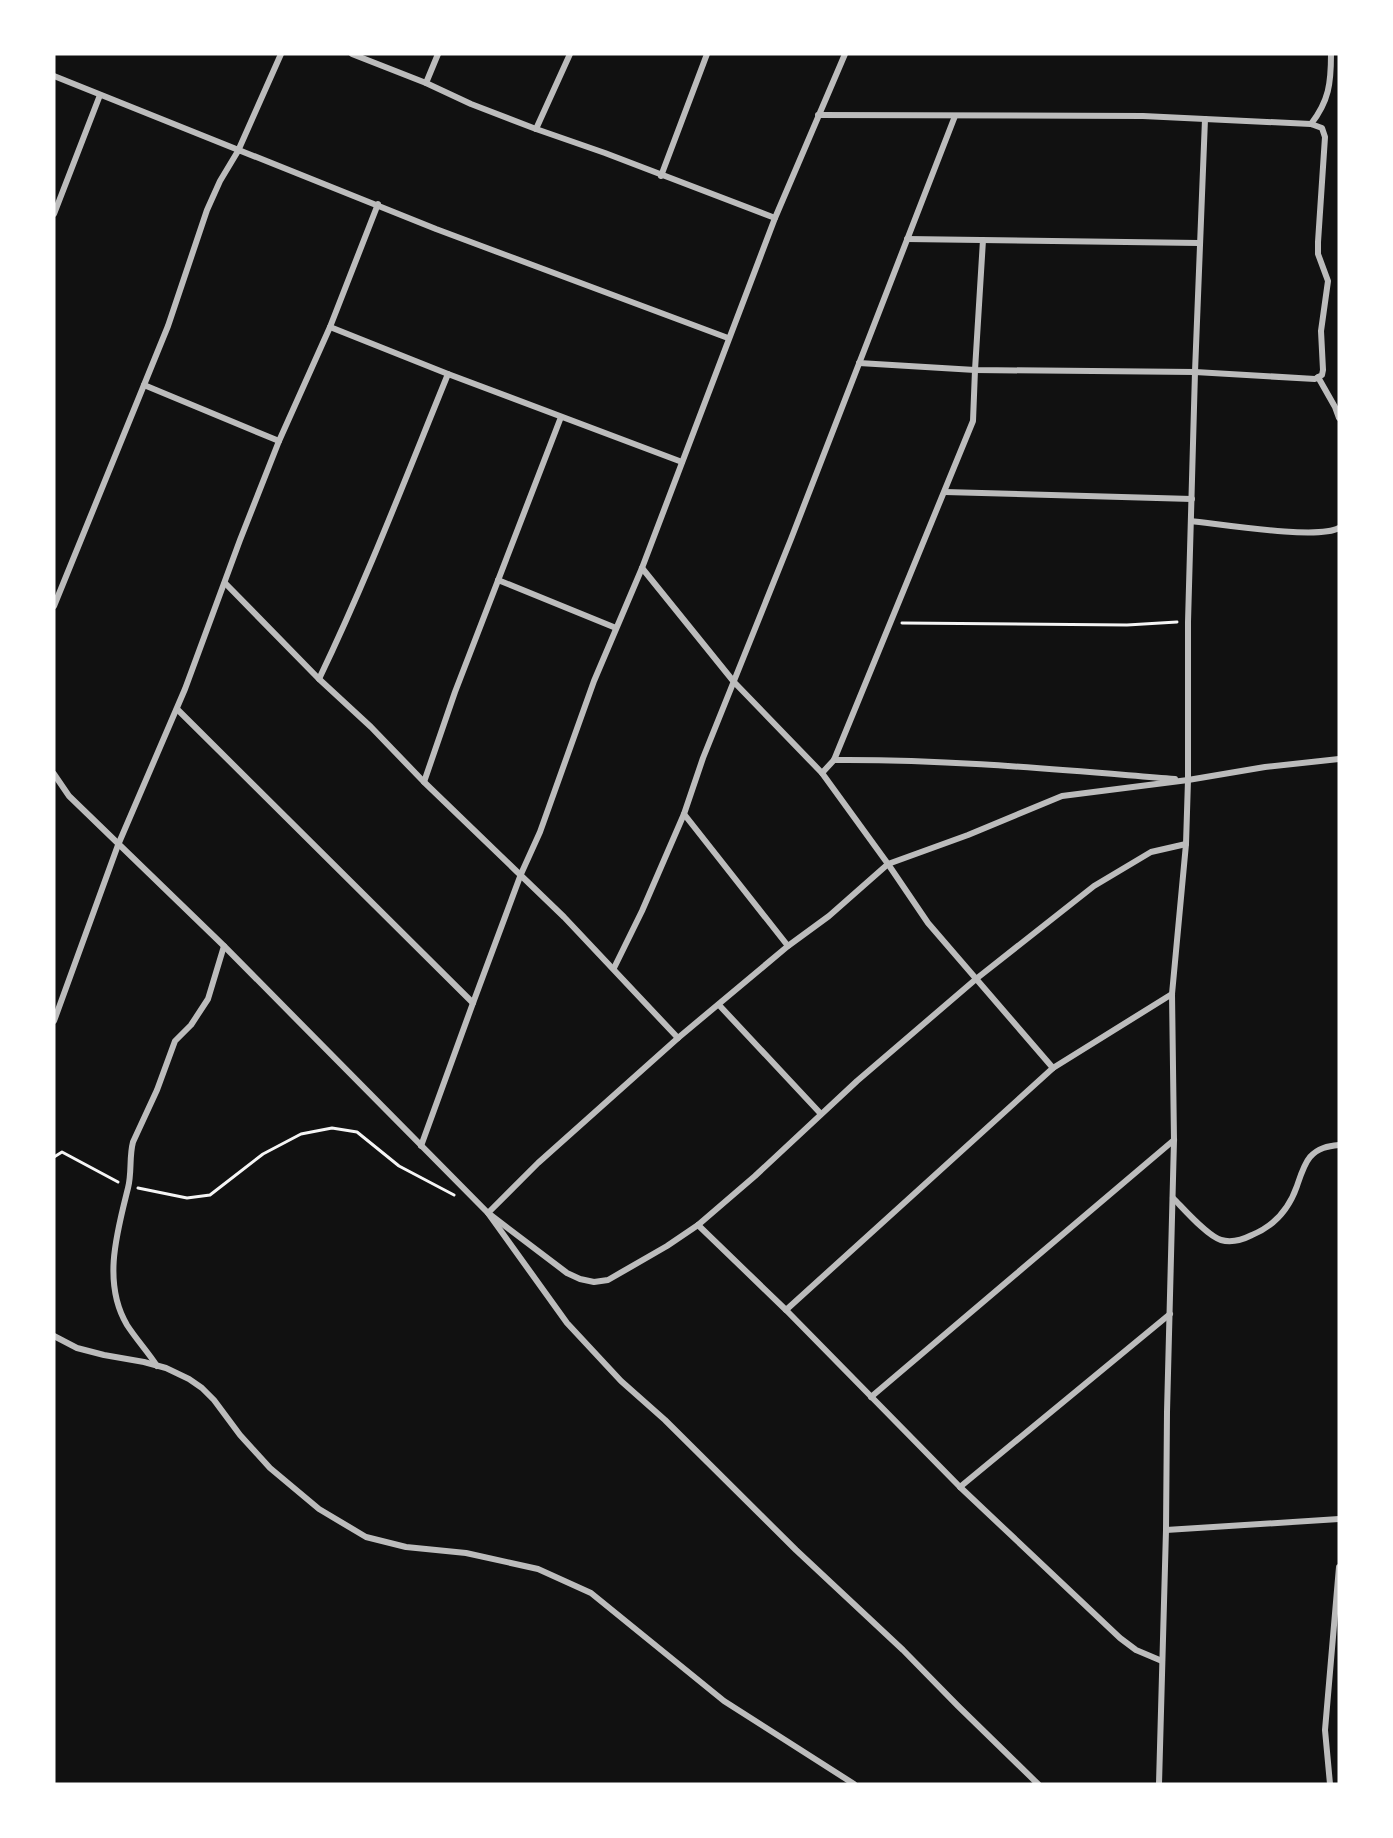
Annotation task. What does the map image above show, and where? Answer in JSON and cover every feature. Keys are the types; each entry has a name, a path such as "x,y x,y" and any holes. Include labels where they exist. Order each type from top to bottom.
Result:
{"street":[{"path":"54,606 182,288 207,210 220,181 238,151 281,54"},
{"path":"352,54 426,83 471,104 775,218"},
{"path":"426,83 438,54"},
{"path":"536,129 570,54"},
{"path":"661,176 707,54"},
{"path":"421,1146 521,874 540,832 594,681 642,568 775,218 845,54"},
{"path":"1311,124 1324,105 1328,93 1331,54"},
{"path":"54,76 436,229 728,338"},
{"path":"54,214 100,95"},
{"path":"818,115 1143,116 1311,124 1322,128 1325,137 1318,254 1328,281 1321,331 1323,370 1318,378 1309,380 1194,372 975,370 859,363"},
{"path":"614,968 642,911 684,814 703,758 955,116"},
{"path":"1159,1784 1174,1140 1172,994 1186,844 1194,372 1205,119"},
{"path":"54,1021 118,845 177,710 279,441 330,327 378,204"},
{"path":"907,239 1199,243"},
{"path":"822,773 834,760 973,421 983,240"},
{"path":"330,327 682,462"},
{"path":"319,679 385,533 448,374"},
{"path":"1318,378 1339,418"},
{"path":"144,385 279,441"},
{"path":"424,782 455,692 561,417"},
{"path":"945,492 1192,499"},
{"path":"1191,521 1310,533 1332,532 1339,528"},
{"path":"642,568 734,682 822,773 928,923 1053,1068"},
{"path":"498,580 616,628"},
{"path":"225,583 319,679 521,874 614,968 678,1038"},
{"path":"177,710 473,1003"},
{"path":"488,1213 538,1163 678,1038 788,946 829,916 888,864 968,835 1062,796 1188,780 1265,767 1339,759"},
{"path":"834,760 890,760 1188,780"},
{"path":"54,774 69,796 224,946 488,1213 567,1273 594,1282 608,1280 698,1225 976,979 1094,886 1151,852 1186,844"},
{"path":"684,814 788,946"},
{"path":"157,1366 127,1324 117,1301 113,1276 118,1227 129,1186 133,1142 176,1041 191,1025 208,999 224,946"},
{"path":"786,1310 1053,1068 1172,994"},
{"path":"719,1005 821,1114"},
{"path":"872,1397 1174,1140"},
{"path":"1172,1197 1219,1240 1241,1239 1267,1228 1283,1212 1295,1192 1310,1157 1324,1147 1339,1145"},
{"path":"488,1213 567,1323 621,1381 665,1420 796,1550 903,1650 1038,1784"},
{"path":"698,1225 786,1310 960,1487 1120,1638 1137,1650 1162,1661"},
{"path":"960,1487 1170,1314"},
{"path":"54,1336 77,1348 157,1366 189,1379 214,1400 240,1436 270,1468 319,1509 366,1537 406,1546 476,1555 538,1569 591,1593 724,1701 854,1784"},
{"path":"1166,1530 1339,1519"},
{"path":"1330,1784 1325,1730 1339,1567"}],"path":[{"path":"890,622 1127,625 1188,622"},
{"path":"54,1157 62,1152 124,1186 187,1198 210,1195 263,1154 301,1134 332,1128 357,1132 399,1166 458,1197"}]}
